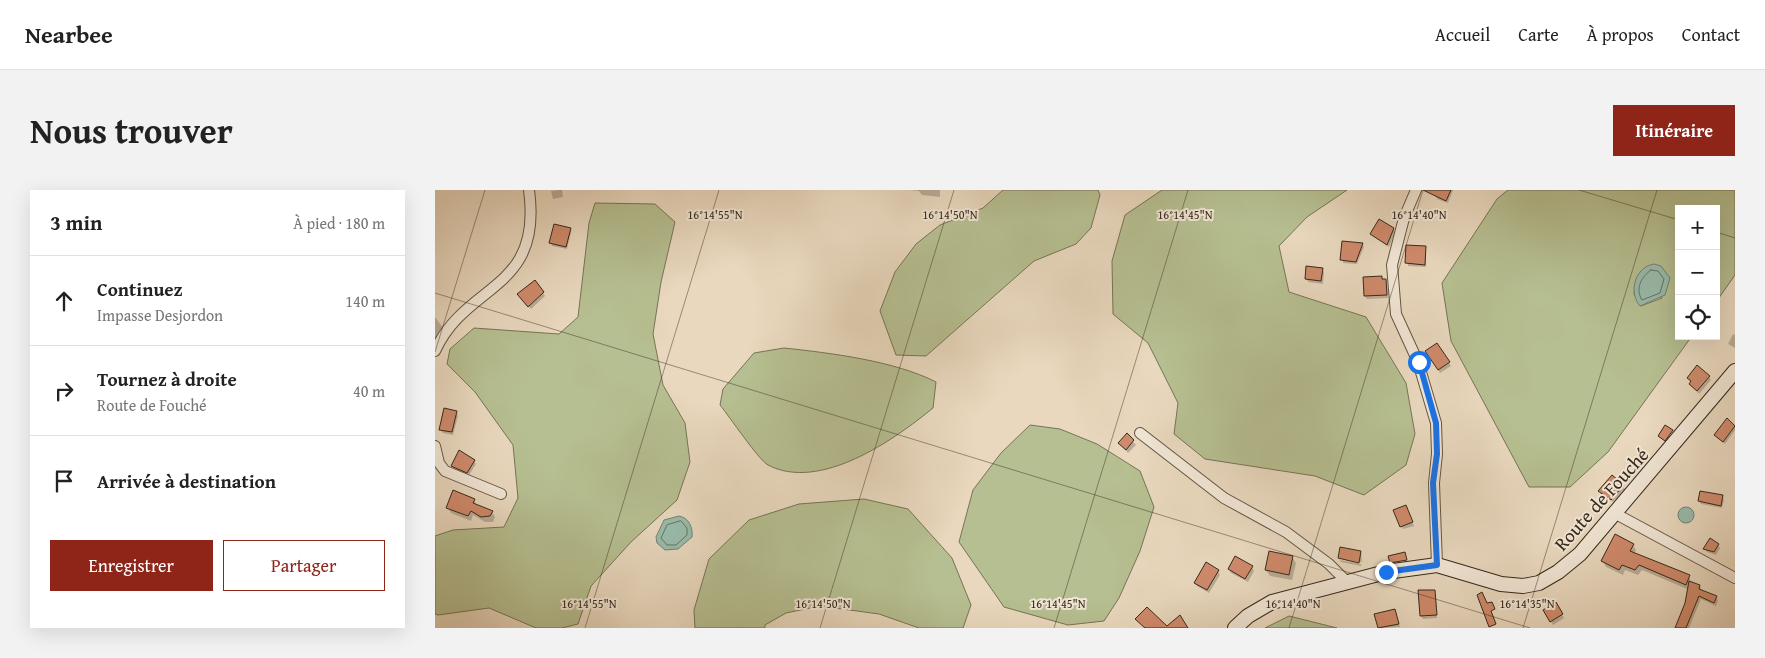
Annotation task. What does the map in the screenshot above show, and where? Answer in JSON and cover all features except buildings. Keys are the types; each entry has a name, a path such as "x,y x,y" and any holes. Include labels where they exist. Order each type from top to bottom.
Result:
{"main road":[{"name":"Route de Fouché","path":"1235,628 1249,616 1272,602 1386,572 1437,565 1501,584 1523,586 1539,583 1558,572 1581,554 1735,371"}],"street":[{"path":"435,351 440,339 458,319 507,277 521,258 530,234 532,211 529,190"},
{"path":"1416,190 1404,218 1392,265 1396,314 1419,362 1436,423 1437,454 1433,483 1437,565"},
{"path":"1140,433 1224,498 1286,532 1329,564 1347,582"},
{"path":"435,446 439,463 445,470 501,494"},
{"path":"1616,514 1735,578"}],"shaded area":[{"path":"1003,190 1098,190 1100,195 1091,228 1076,244 1034,261 926,356 896,355 880,311 895,272 916,244 940,225 983,208"},
{"path":"1162,190 1347,190 1307,217 1279,246 1289,292 1366,317 1406,383 1415,434 1406,465 1364,495 1315,476 1205,459 1174,434 1178,403 1148,343 1113,314 1112,261 1125,215"},
{"path":"1508,190 1735,190 1735,275 1720,296 1720,205 1675,205 1675,340 1689,340 1608,452 1570,487 1529,487 1451,341 1442,283 1497,199","holes":["1637,277 1662,298 1641,306 1634,294"]},
{"path":"595,203 655,204 675,222 661,282 653,334 663,385 685,423 690,462 677,500 631,542 591,586 578,624 562,628 536,628 489,608 435,614 435,536 453,530 504,527 518,498 513,445 475,392 447,364 450,349 474,328 559,334 578,317 589,223"},
{"path":"784,348 862,359 920,375 936,382 933,408 917,421 877,447 855,459 833,467 810,472 788,472 768,465 720,405 723,389 754,353"},
{"path":"1030,425 1060,429 1097,444 1140,471 1154,507 1140,551 1119,598 1104,621 1068,625 1004,607 959,542 973,490 1001,453"},
{"path":"864,499 908,509 952,558 971,605 963,628 919,628 879,614 820,606 786,613 765,625 765,628 695,628 694,610 709,559 749,520 799,504"},
{"path":"1289,616 1337,628 1265,628"}],"water":[{"path":"1654,264 1661,266 1670,278 1665,295 1640,306 1634,294 1635,281 1642,270"},
{"path":"1683,507 1689,507 1694,512 1692,521 1683,523 1678,518 1678,512"},
{"path":"679,516 690,524 692,537 678,549 665,550 657,543 656,537 664,520"}],"route":[{"path":"1386,572 1437,565 1433,483 1437,454 1436,423 1419,362"}]}
